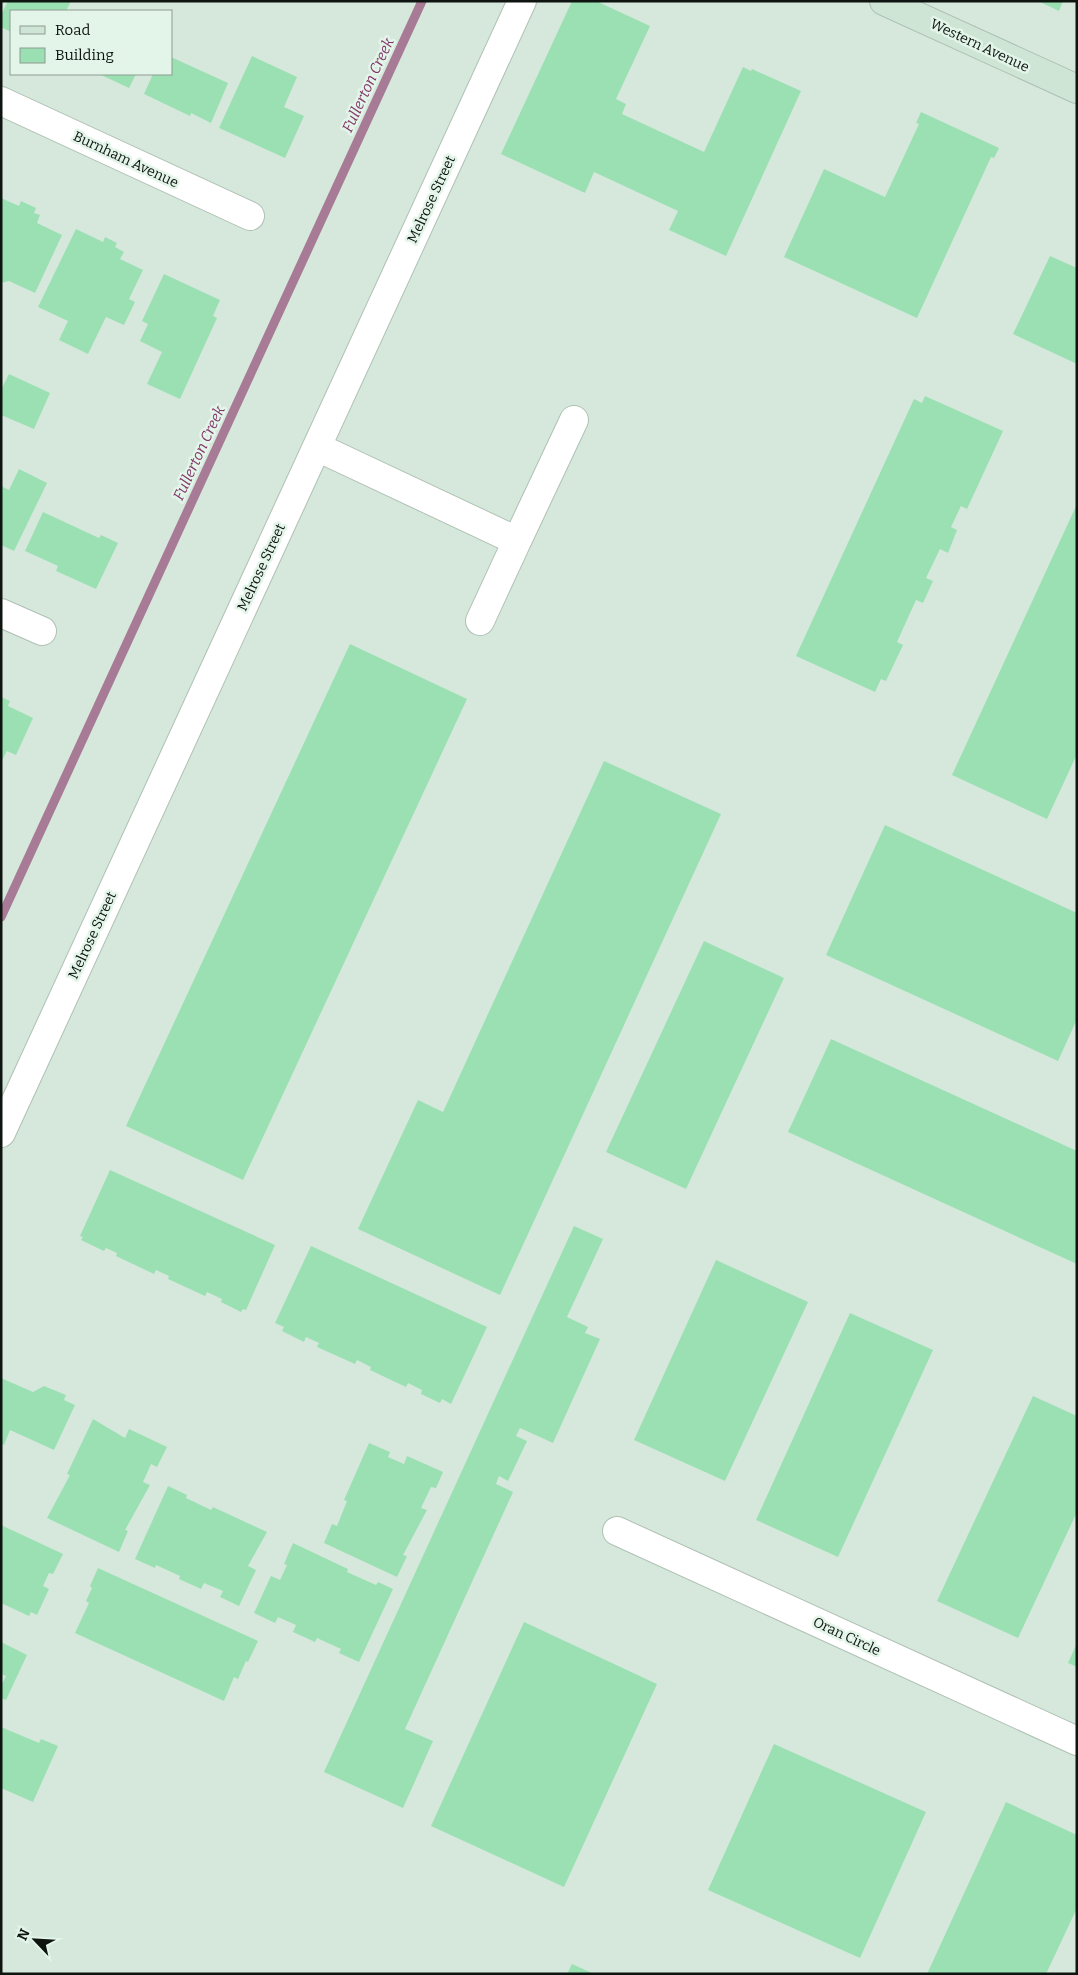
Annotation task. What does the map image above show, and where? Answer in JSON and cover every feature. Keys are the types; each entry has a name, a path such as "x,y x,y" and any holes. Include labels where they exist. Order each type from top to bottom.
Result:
{"main road":[{"name":"Western Avenue","path":"892,3 1077,89"}],"street":[{"name":"Melrose Street","path":"1,1133 522,1"},
{"name":"Burnham Avenue","path":"1,101 250,216"},
{"path":"480,621 574,420"},
{"path":"317,447 517,540"},
{"path":"1,613 42,631"},
{"name":"Oran Circle","path":"617,1531 1077,1741"}],"building":[{"path":"8,1 71,1 66,10 10,10 10,32 1,27 1,15"},
{"path":"572,1 596,1 650,26 616,99 626,104 622,114 704,152 743,67 751,71 752,69 801,91 726,256 669,230 678,211 594,172 585,193 501,154"},
{"path":"1038,1 1063,1 1059,11"},
{"path":"252,56 297,77 284,107 304,116 285,158 219,128"},
{"path":"172,57 228,83 211,123 191,113 190,116 144,94 153,75 172,75"},
{"path":"101,75 136,75 129,88"},
{"path":"921,112 999,148 994,158 991,157 917,318 784,257 824,169 885,197 919,124 916,123"},
{"path":"1,198 19,206 21,201 36,208 34,213 40,215 37,223 62,235 35,293 9,281 1,283"},
{"path":"76,229 103,242 105,237 117,243 115,247 124,252 120,259 143,270 129,299 135,302 124,325 106,317 88,354 59,340 68,321 38,307"},
{"path":"1050,256 1077,268 1077,364 1013,334"},
{"path":"164,274 220,300 213,316 217,318 180,399 147,384 162,352 140,341 148,324 142,321"},
{"path":"9,374 50,393 34,429 1,415 1,390"},
{"path":"925,396 1003,431 967,509 961,506 951,527 957,530 948,553 940,549 926,578 933,581 923,603 916,600 897,642 903,645 886,681 881,679 875,692 796,656 914,399 922,403"},
{"path":"19,469 47,483 14,551 1,545 1,486 9,490"},
{"path":"1077,504 1077,754 1047,819 952,775"},
{"path":"43,512 99,538 101,535 118,543 96,589 56,571 58,566 25,551"},
{"path":"350,644 467,699 243,1180 126,1126"},
{"path":"1,697 10,701 8,706 33,718 16,755 7,751 1,762"},
{"path":"604,761 721,814 500,1295 358,1229 418,1100 443,1112"},
{"path":"885,825 1077,913 1077,1019 1058,1061 826,955"},
{"path":"704,941 784,978 686,1189 606,1152"},
{"path":"831,1039 1077,1151 1077,1264 788,1132"},
{"path":"110,1170 275,1245 246,1310 243,1309 241,1312 221,1302 222,1299 207,1292 205,1296 168,1279 169,1276 156,1270 154,1274 116,1256 117,1253 106,1248 104,1251 81,1240 83,1237 80,1236"},
{"path":"574,1226 603,1239 567,1317 588,1327 585,1333 600,1339 553,1443 520,1428 516,1436 527,1441 508,1481 499,1476 496,1484 513,1492 405,1729 433,1741 403,1808 324,1772"},
{"path":"311,1246 487,1327 451,1404 442,1399 440,1403 421,1394 422,1390 408,1383 406,1387 370,1370 371,1367 357,1360 355,1364 317,1347 319,1343 306,1337 304,1342 282,1331 284,1327 275,1323"},
{"path":"716,1260 808,1302 725,1481 634,1440"},
{"path":"850,1313 933,1350 838,1557 756,1520"},
{"path":"1,1378 33,1392 44,1386 66,1395 64,1400 75,1405 54,1450 10,1430 4,1445 1,1444"},
{"path":"1033,1396 1077,1416 1077,1512 1018,1638 937,1601"},
{"path":"93,1419 125,1438 129,1429 167,1447 157,1467 151,1464 143,1482 150,1485 125,1530 128,1531 119,1552 47,1518 70,1475 67,1474"},
{"path":"369,1443 390,1452 388,1457 404,1464 407,1456 443,1472 436,1488 431,1487 421,1508 427,1510 403,1555 407,1556 397,1577 324,1543 332,1524 337,1526 347,1501 344,1500"},
{"path":"168,1486 187,1495 186,1498 211,1510 213,1507 267,1532 248,1566 256,1570 239,1606 220,1597 223,1591 204,1583 201,1589 179,1579 180,1576 156,1565 155,1568 135,1559"},
{"path":"1,1525 63,1554 53,1574 49,1573 43,1586 49,1589 37,1615 31,1612 29,1616 1,1603"},
{"path":"293,1543 348,1569 347,1572 376,1585 378,1582 393,1589 359,1662 339,1653 341,1649 317,1638 315,1642 293,1632 296,1625 278,1617 275,1623 254,1613 271,1576 280,1580 287,1565 284,1564"},
{"path":"98,1568 258,1641 238,1679 234,1677 224,1701 75,1633 89,1603 86,1601"},
{"path":"524,1622 657,1684 564,1887 431,1826"},
{"path":"1,1642 27,1655 6,1700 1,1698 1,1686 6,1676 1,1674"},
{"path":"1077,1643 1077,1667 1068,1663"},
{"path":"1,1727 39,1743 41,1739 58,1746 33,1802 1,1788"},
{"path":"774,1744 926,1812 860,1958 708,1890"},
{"path":"1006,1802 1077,1835 1077,1908 1046,1974 927,1974"},
{"path":"572,1964 594,1974 567,1974"}],"waterway":[{"name":"Fullerton Creek","path":"1,917 422,1"}]}
